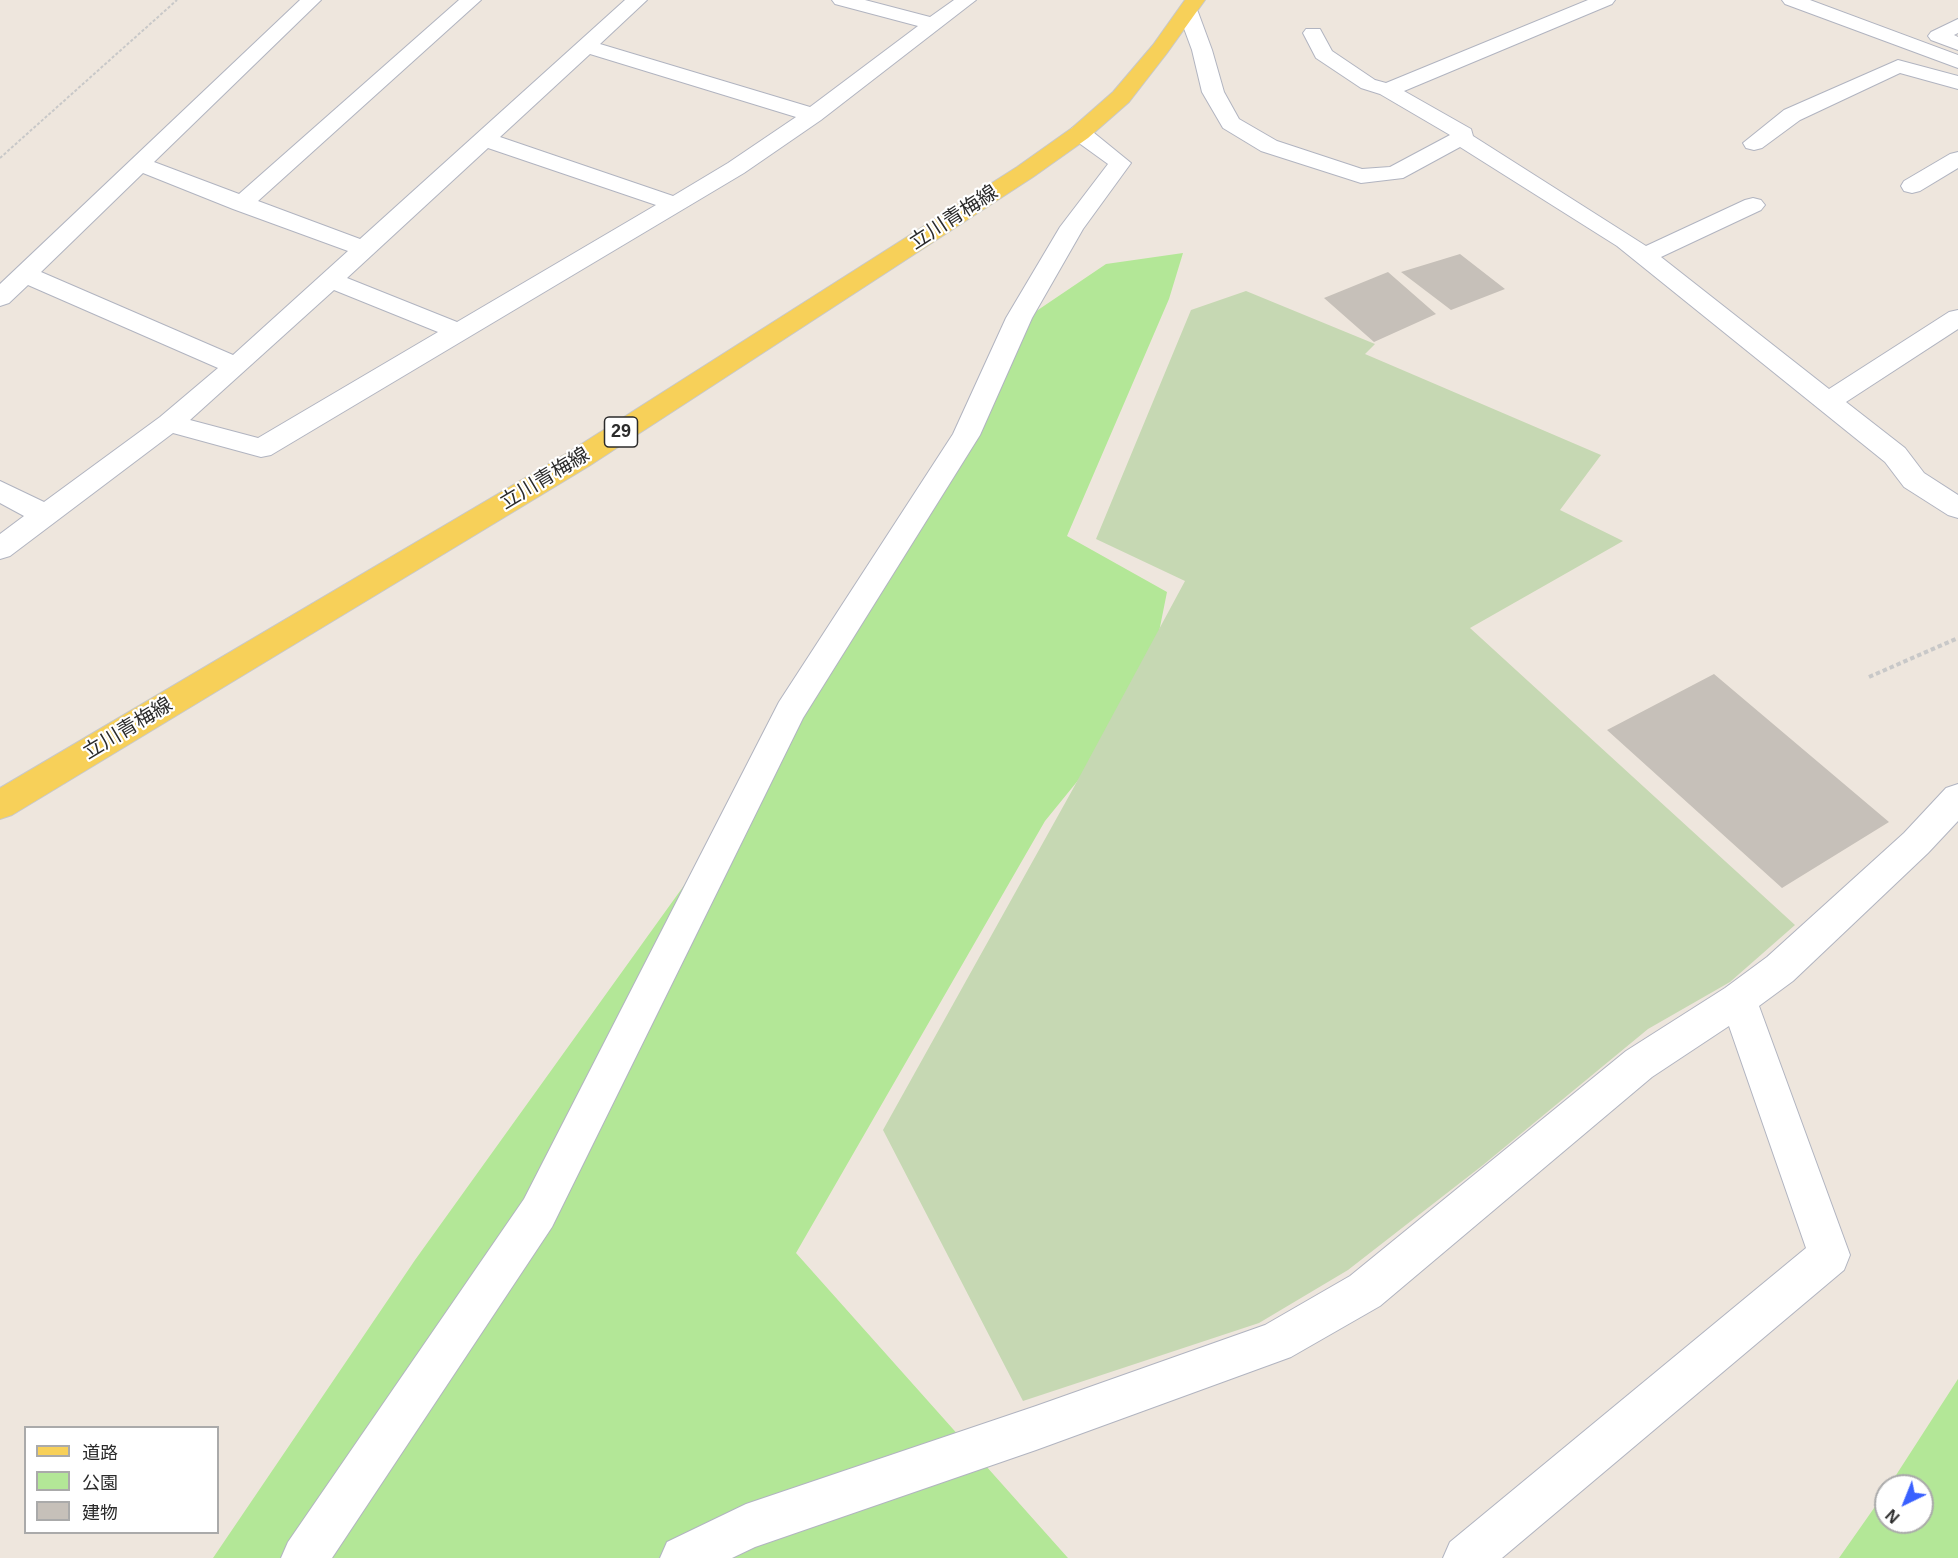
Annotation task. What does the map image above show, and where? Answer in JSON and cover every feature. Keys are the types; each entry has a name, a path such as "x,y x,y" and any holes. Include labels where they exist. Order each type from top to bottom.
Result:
{"main road":[{"name":"立川青梅線","path":"0,805 579,459 860,280 1080,133 1121,97 1192,6"}],"street":[{"path":"0,298 141,165 310,0"},
{"path":"241,204 471,0"},
{"path":"0,549 169,423 236,366 638,0"},
{"path":"842,0 933,24"},
{"path":"169,423 261,448 736,168 813,115 966,0"},
{"path":"1387,90 1605,0"},
{"path":"1792,0 1958,62"},
{"path":"1192,6 1213,92 1232,123 1269,146 1361,176 1395,173 1461,138"},
{"path":"1958,25 1938,36 1958,44"},
{"path":"1313,33 1323,54 1368,84 1387,90 1463,134 1461,138"},
{"path":"587,47 813,115"},
{"path":"1754,143 1792,115 1899,66 1958,83"},
{"path":"304,1558 538,1213 790,711 966,435 1019,318 1072,227 1120,163 1080,133"},
{"path":"1461,138 1575,208 1644,256 1895,455 1914,480 1958,508"},
{"path":"483,139 675,204"},
{"path":"1912,186 1958,159"},
{"path":"141,165 364,249"},
{"path":"1644,256 1753,206"},
{"path":"24,274 236,366"},
{"path":"330,280 460,332"},
{"path":"1829,401 1958,318"},
{"path":"0,491 46,515"},
{"path":"682,1558 746,1527 1036,1428 1276,1342 1365,1291 1639,1064 1738,1000 1780,969 1916,843 1958,798"},
{"path":"1466,1558 1829,1255 1738,1000"}],"path":[{"path":"0,158 177,0"},
{"path":"1869,677 1958,638"}],"green space":[{"path":"1183,253 1169,299 1067,536 1167,592 1146,697 1045,821 796,1253 1068,1558 213,1558 415,1260 777,756 1032,314 1106,264"},
{"path":"1246,291 1375,344 1365,354 1601,455 1560,510 1623,541 1470,628 1795,925 1730,982 1648,1029 1483,1165 1348,1270 1259,1323 1023,1401 883,1130 1074,787 1185,581 1096,539 1191,310"},
{"path":"1958,1379 1958,1558 1839,1558 1874,1508 1874,1534 1934,1534 1934,1474 1897,1474"}],"building":[{"path":"1460,254 1505,289 1451,310 1401,272"},
{"path":"1388,272 1436,314 1374,342 1324,298"},
{"path":"1714,674 1889,822 1782,888 1607,730"}]}
